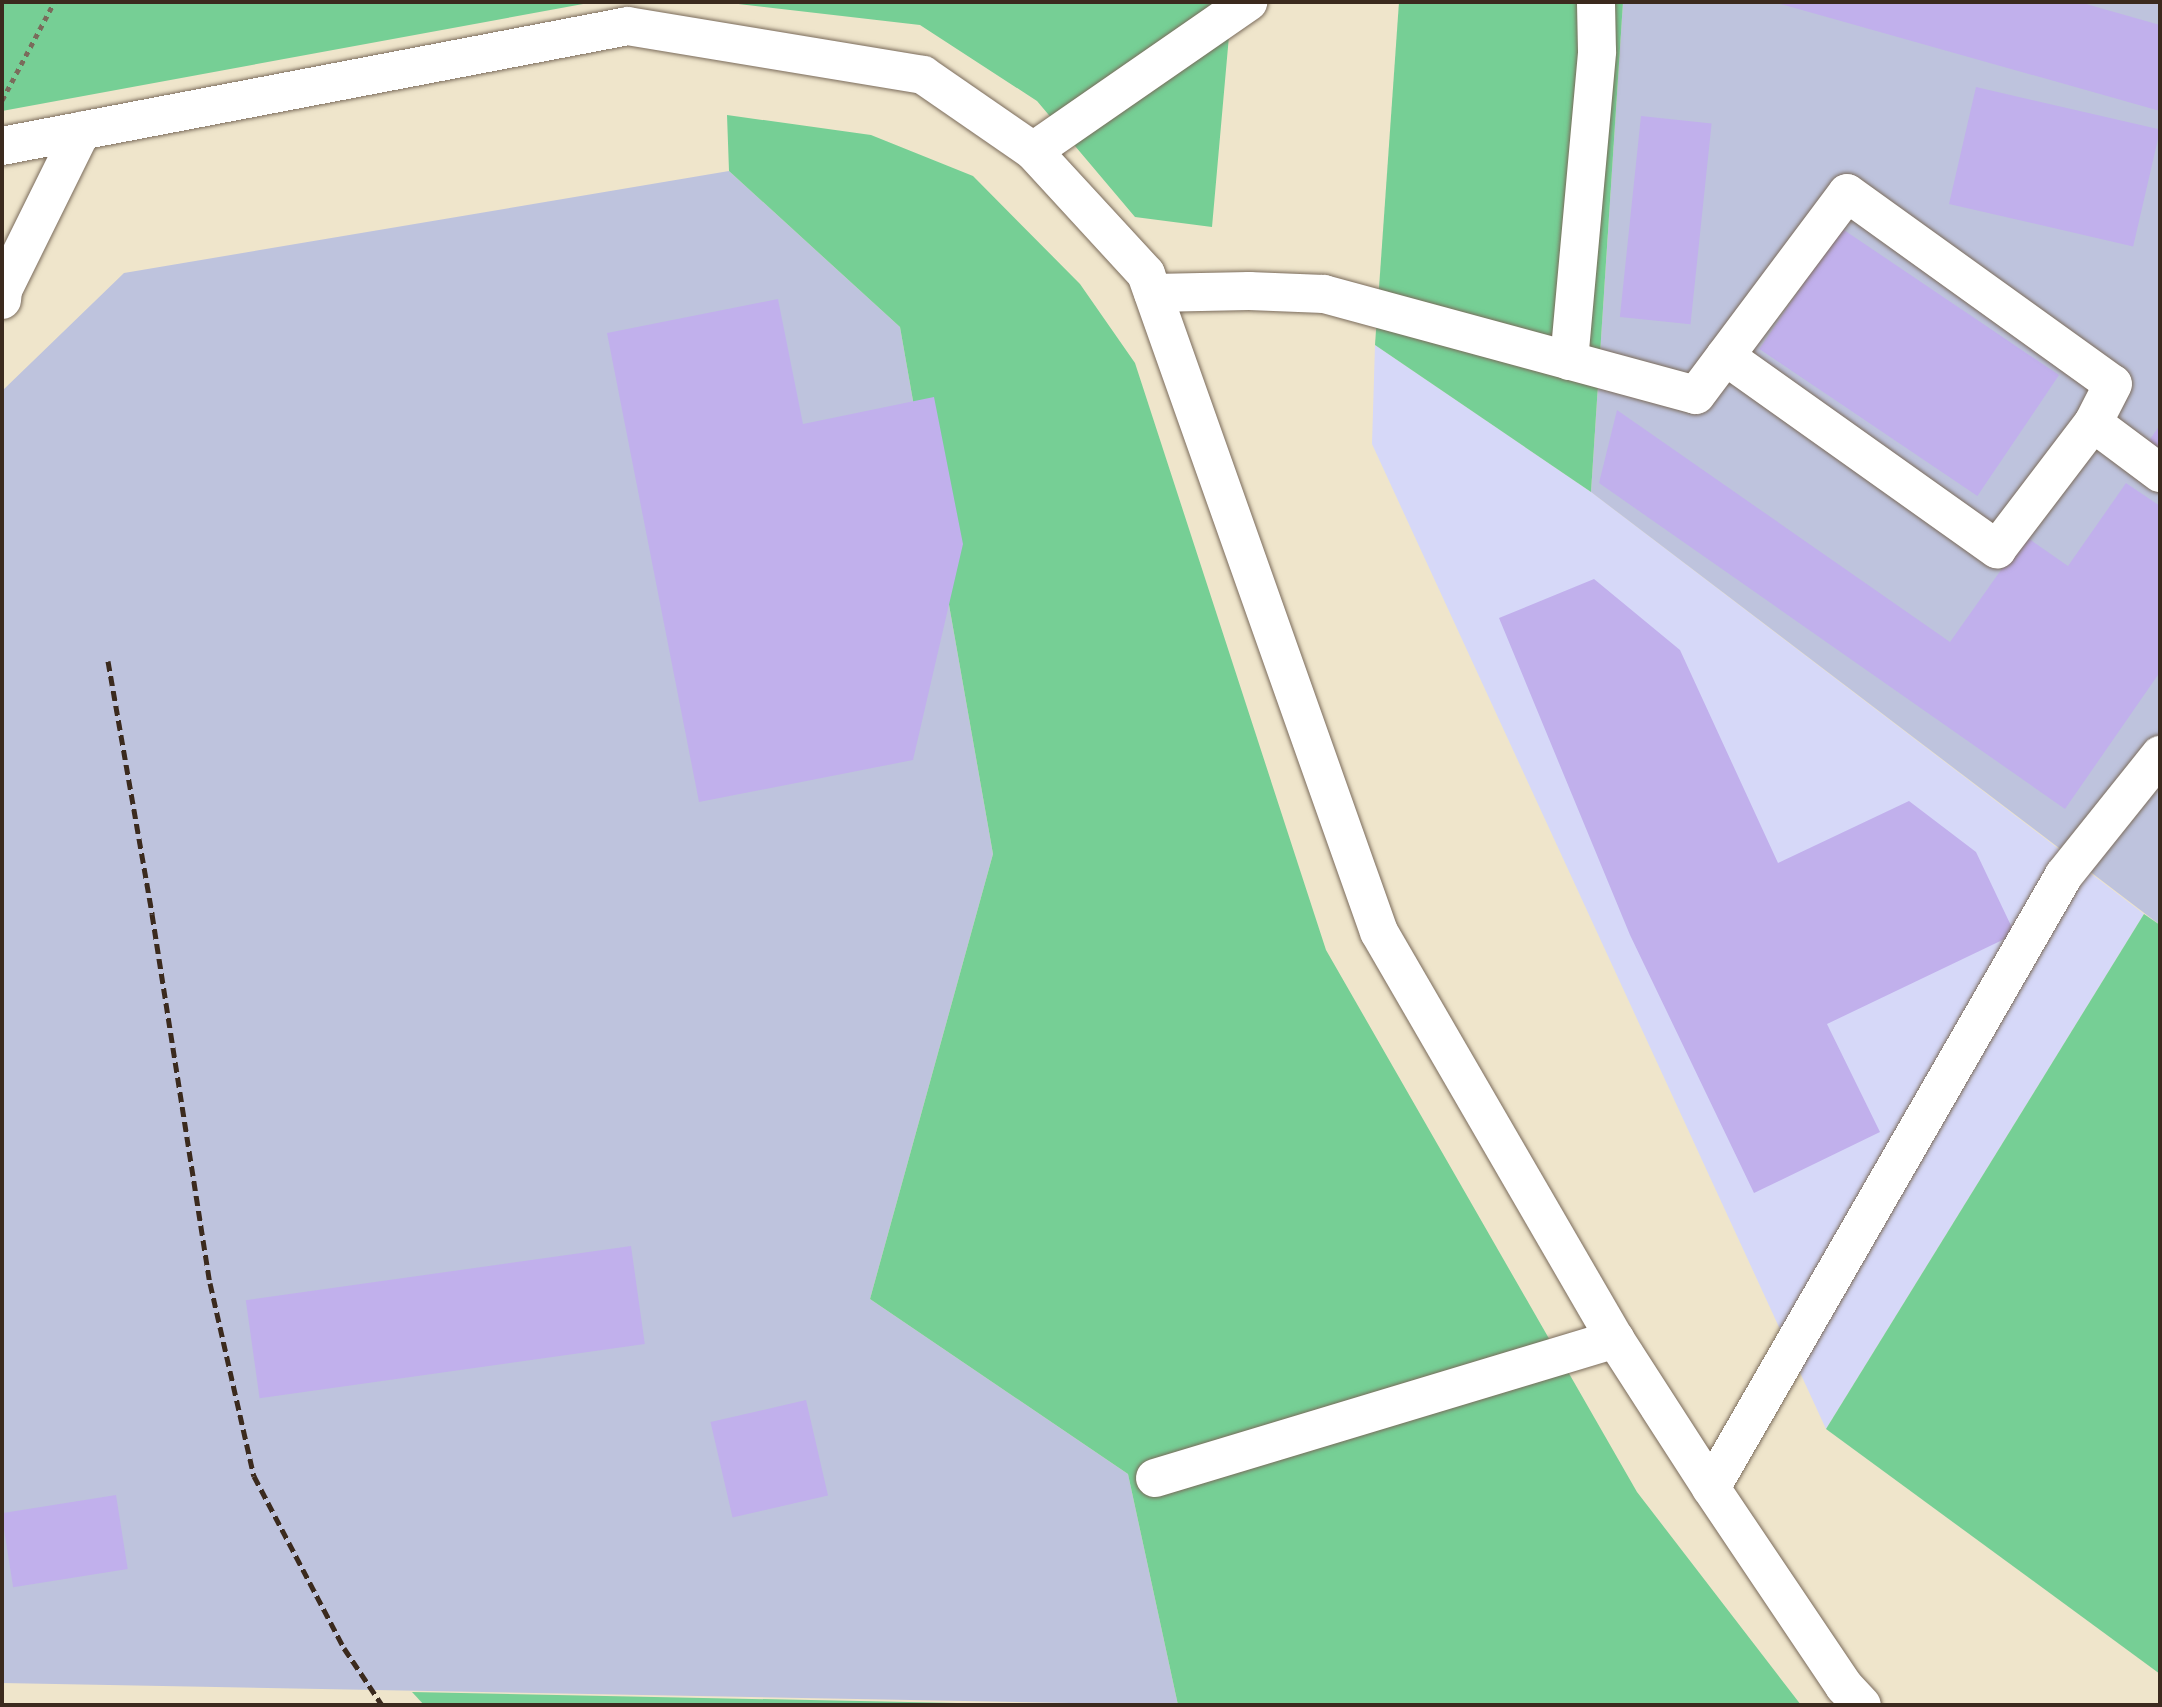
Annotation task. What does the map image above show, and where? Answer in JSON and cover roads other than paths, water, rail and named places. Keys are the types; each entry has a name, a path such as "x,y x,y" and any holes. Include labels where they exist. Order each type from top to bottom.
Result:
{"street":[{"path":"1032,151 1248,2"},
{"path":"1569,360 1597,51 1596,2"},
{"path":"2,146 628,26 923,75 1032,151 1146,274 1379,932 1615,1339 1844,1686 1862,1705"},
{"path":"2,294 82,130"},
{"path":"1153,293 1249,291 1324,294 1696,395 1725,356 1847,193 2113,384 2093,423 1997,549 1725,356"},
{"path":"2093,423 2160,473"},
{"path":"1711,1488 2064,875 2160,755"},
{"path":"1155,1478 1615,1339"}],"railway":[{"path":"108,661 152,914 210,1283 254,1476 344,1648 382,1705"}]}
